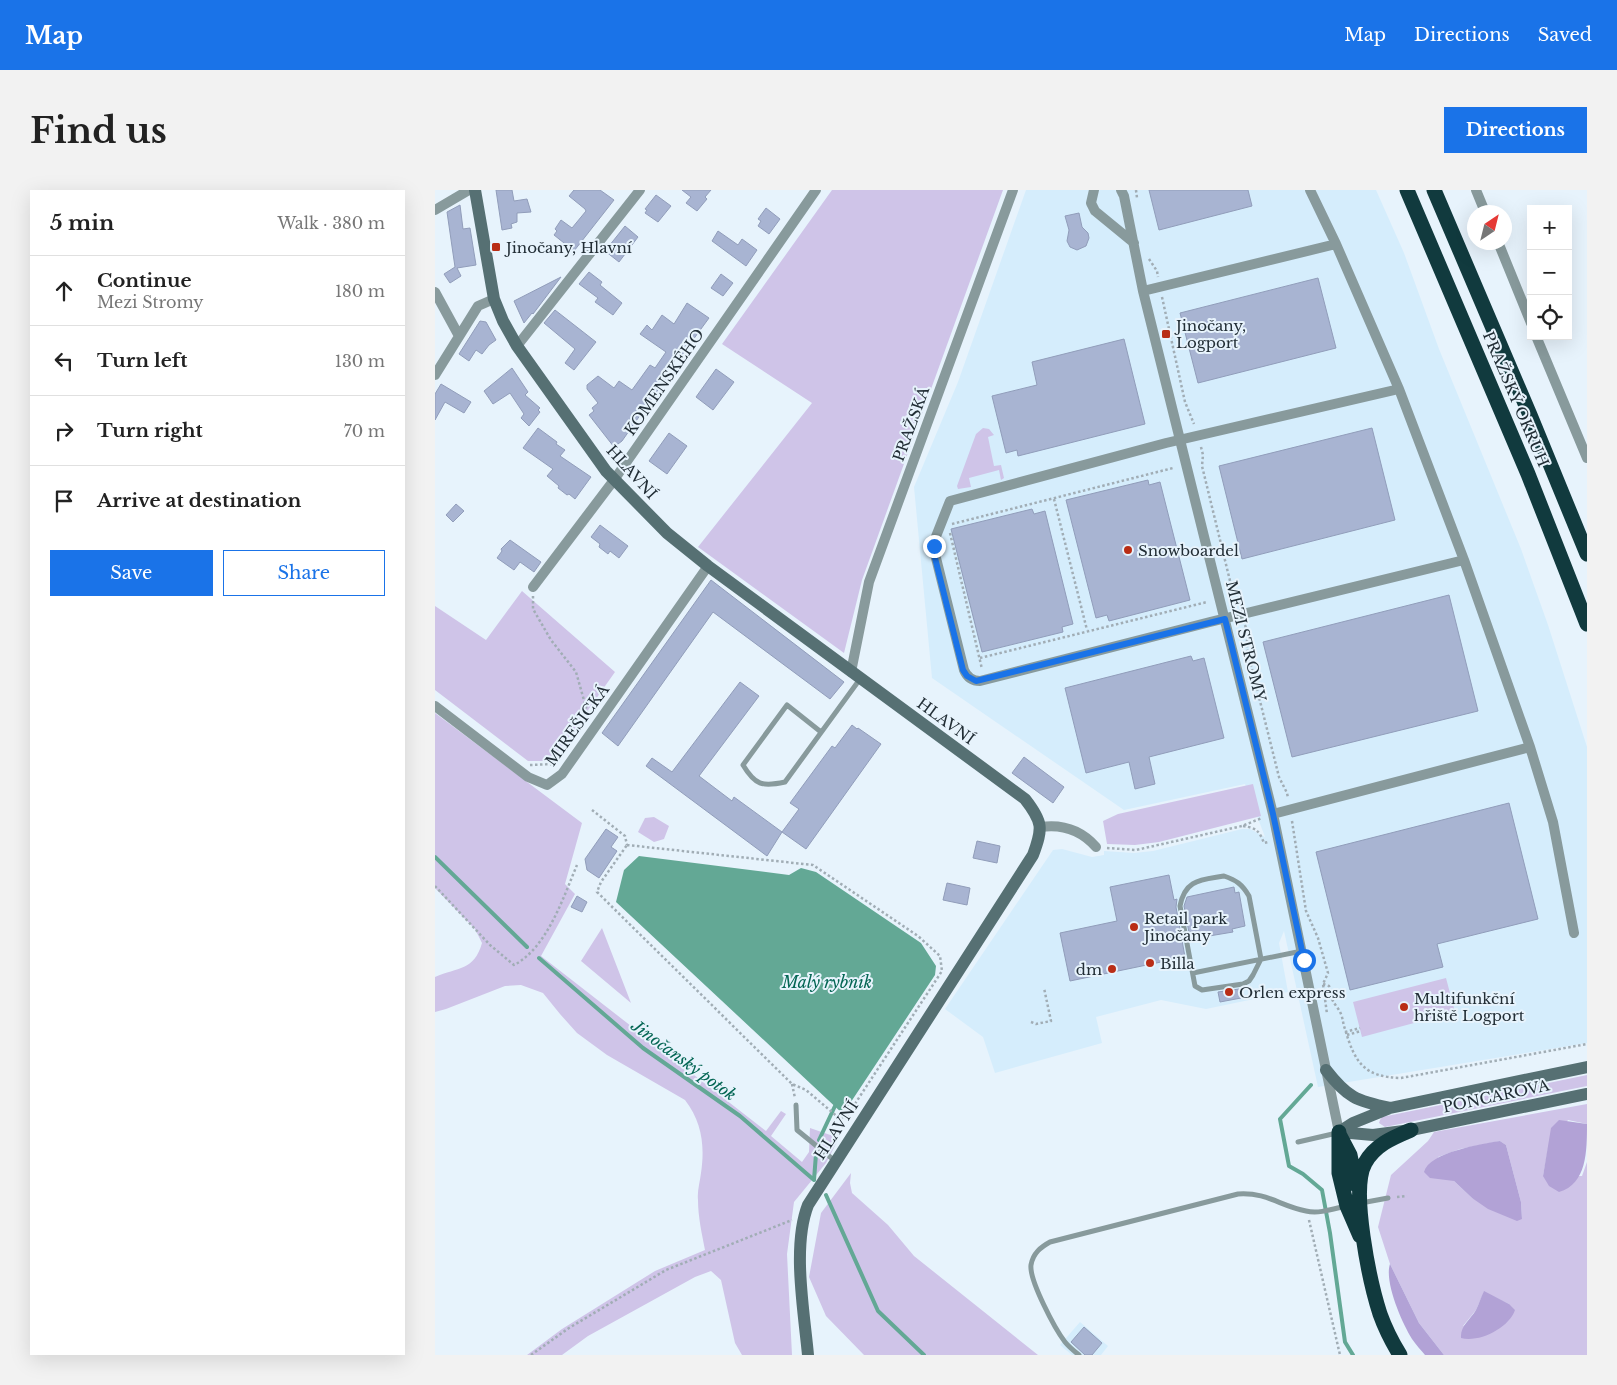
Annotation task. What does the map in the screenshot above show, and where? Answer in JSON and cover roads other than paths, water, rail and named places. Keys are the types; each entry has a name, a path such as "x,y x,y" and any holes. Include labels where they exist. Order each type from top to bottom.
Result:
{"highway":[{"name":"PRAŽSKÝ OKRUH","path":"1407,190 1515,441 1587,624"},
{"name":"PRAŽSKÝ OKRUH","path":"1434,190 1534,424 1587,554"},
{"path":"1348,1206 1369,1157 1384,1142 1411,1130"},
{"path":"1339,1132 1339,1173 1348,1206 1365,1248 1380,1314 1387,1332 1400,1355"}],"street":[{"path":"435,210 469,190"},
{"name":"HLAVNÍ","path":"475,190 494,299 503,321 517,346 614,480 667,533 707,566 1025,799 1036,812 1041,827 1040,837 1033,855 808,1205 803,1217 799,1254 808,1355"},
{"path":"517,346 639,190"},
{"name":"KOMENSKÉHO","path":"533,588 614,480 816,190"},
{"name":"PRAŽSKÁ","path":"856,676 869,582 1013,190"},
{"path":"1094,190 1091,203 1095,211 1133,243"},
{"name":"MEZI STROMY","path":"1121,190 1124,196 1143,291 1273,814 1339,1132"},
{"path":"1310,190 1336,244 1399,389 1464,560 1530,748 1553,822 1574,933"},
{"path":"1476,190 1482,205"},
{"path":"1143,291 1336,244"},
{"path":"1501,250 1527,313"},
{"path":"435,292 459,336"},
{"path":"435,375 478,306 494,299"},
{"path":"1538,340 1587,458"},
{"path":"1399,389 1180,440 950,501 935,539 933,550 963,670 972,680 985,680 1464,560"},
{"name":"MIREŠICKÁ","path":"435,706 527,777 547,785 562,774 707,566"},
{"path":"1273,814 1530,748"},
{"path":"1041,827 1063,826 1078,831 1096,847"},
{"name":"PONCAROVA","path":"1390,1108 1587,1067"},
{"path":"1325,1070 1356,1100 1390,1108"},
{"name":"PONCAROVA","path":"1339,1132 1373,1135 1411,1130 1587,1094"},
{"path":"1339,1132 1353,1123 1390,1108"}],"lane":[{"path":"821,732 787,706 743,764 751,778 768,785 785,782 821,732 856,676"},
{"path":"1224,876 1236,880 1244,887 1249,896 1261,959 1253,975 1243,984 1202,990 1195,986 1180,906 1182,896 1187,888 1196,881 1224,876"},
{"path":"1193,973 1261,959 1303,955"},
{"path":"796,1105 797,1130 835,1161"},
{"path":"1298,1142 1339,1132"},
{"path":"1079,1355 1064,1341 1049,1314 1032,1276 1031,1265 1034,1256 1050,1242 1238,1194 1262,1195 1307,1212 1320,1212 1388,1198"}],"water":[{"name":"Malý rybník","path":"639,856 789,875 801,868 816,872 921,943 936,966 935,975 843,1114 616,902 624,870"}],"waterway":[{"name":"Jinočanský potok","path":"435,857 527,947"},
{"name":"Jinočanský potok","path":"539,958 643,1048 740,1116 814,1180"},
{"path":"1311,1085 1280,1119 1289,1166 1303,1174 1322,1190 1345,1342 1353,1355"},
{"path":"819,1140 835,1106"},
{"path":"814,1180 816,1154"},
{"name":"Jinočanský potok","path":"826,1195 878,1311 924,1355"}],"place":[{"name":"Jinočany, Hlavní","path":"496,247"},
{"name":"Jinočany, Logport","path":"1166,334"},
{"name":"Snowboardel","path":"1128,550"},
{"name":"Retail park Jinočany","path":"1134,927"},
{"name":"Billa","path":"1150,963"},
{"name":"dm","path":"1112,969"},
{"name":"Orlen express","path":"1229,992"},
{"name":"Multifunkční hřiště Logport","path":"1404,1007"}]}
